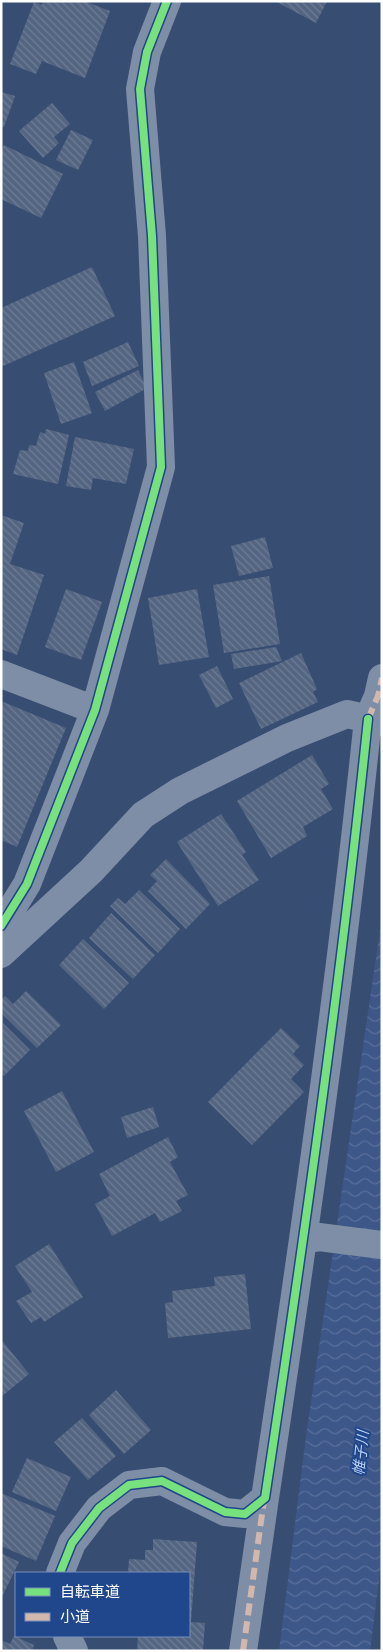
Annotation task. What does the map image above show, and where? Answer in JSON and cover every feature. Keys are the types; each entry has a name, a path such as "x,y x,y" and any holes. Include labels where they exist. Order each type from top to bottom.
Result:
{"street":[{"path":"1,926 27,884 95,710 161,467 152,236 140,89 147,52 167,1"},
{"path":"1,674 95,710"},
{"path":"243,1651 265,1498 312,1238 349,908 382,678"},
{"path":"1,954 91,871 143,815 180,791 287,738 347,714 377,721"},
{"path":"312,1238 382,1245"},
{"path":"60,1572 72,1543 99,1508 129,1486 162,1482 225,1512 244,1514 265,1498"},
{"path":"67,1637 74,1651"}],"water":[{"name":"帷子川","path":"382,917 382,1556 370,1651 279,1651 306,1436"}],"building":[{"path":"43,1 84,1 110,11 85,78 42,61 36,74 10,64 34,2 42,5"},
{"path":"275,1 327,1 316,23"},
{"path":"1,92 15,96 4,127 1,127"},
{"path":"52,103 70,124 54,137 59,143 43,158 19,131"},
{"path":"71,130 93,140 78,170 56,160"},
{"path":"4,145 63,174 41,218 1,199 1,151"},
{"path":"92,267 115,316 1,367 1,308"},
{"path":"128,342 139,366 92,386 83,362"},
{"path":"74,362 92,413 61,424 44,373"},
{"path":"138,370 147,388 105,411 95,392"},
{"path":"46,429 69,435 58,484 13,474 20,450 28,451 29,445 36,446 40,432 45,434"},
{"path":"75,437 134,449 126,484 93,478 91,490 66,486"},
{"path":"1,515 24,523 10,564 44,575 17,655 1,649"},
{"path":"265,537 273,568 239,576 231,546"},
{"path":"269,576 280,644 224,653 213,585"},
{"path":"66,589 102,602 81,660 45,647"},
{"path":"197,589 209,657 159,665 148,598"},
{"path":"276,647 282,661 234,669 231,654"},
{"path":"301,653 317,689 313,692 318,702 261,729 239,683"},
{"path":"217,666 233,699 216,708 199,675"},
{"path":"1,701 66,728 17,847 1,840"},
{"path":"312,755 329,784 321,789 333,809 303,827 307,836 271,858 237,801"},
{"path":"221,814 246,852 242,855 259,880 218,906 177,842"},
{"path":"166,859 210,904 186,929 148,891 157,881 150,875"},
{"path":"139,890 180,929 158,953 110,906 118,898 125,904"},
{"path":"111,913 155,955 133,979 89,938"},
{"path":"83,939 129,983 104,1009 59,965"},
{"path":"26,991 61,1025 37,1048 1,1013 1,1000 5,996 13,1004"},
{"path":"3,1023 30,1050 4,1076 1,1073"},
{"path":"281,1028 300,1046 293,1054 304,1065 291,1079 304,1092 252,1145 208,1102"},
{"path":"62,1091 94,1152 56,1172 24,1111"},
{"path":"153,1107 159,1127 127,1138 121,1117"},
{"path":"168,1137 178,1157 170,1162 188,1195 176,1201 182,1211 160,1222 155,1213 112,1236 95,1204 110,1196 99,1174"},
{"path":"49,1244 83,1297 44,1322 41,1317 31,1323 16,1301 32,1292 15,1266"},
{"path":"245,1274 251,1329 168,1338 165,1303 173,1302 172,1291 215,1286 214,1277"},
{"path":"1,1339 29,1374 1,1397"},
{"path":"116,1390 151,1430 124,1454 89,1415"},
{"path":"82,1418 116,1456 88,1480 54,1442"},
{"path":"27,1458 71,1477 56,1511 12,1492"},
{"path":"1,1493 55,1516 36,1561 1,1546"},
{"path":"153,1539 197,1542 191,1622 205,1623 203,1651 137,1650 138,1637 190,1637 190,1572 128,1572 129,1559 145,1560 145,1550 153,1550"},
{"path":"1,1553 19,1562 1,1599"},
{"path":"14,1636 34,1645 32,1651 1,1651 1,1640 10,1644"}],"marked path":[{"path":"368,719 378,696 382,678"},
{"path":"243,1651 264,1500"}],"cycle path":[{"path":"1,926 27,884 95,710 161,467 152,236 140,89 147,52 167,1"},
{"path":"60,1572 72,1543 99,1508 129,1485 162,1481 225,1512 245,1514 265,1498 321,1109 368,719"}]}
